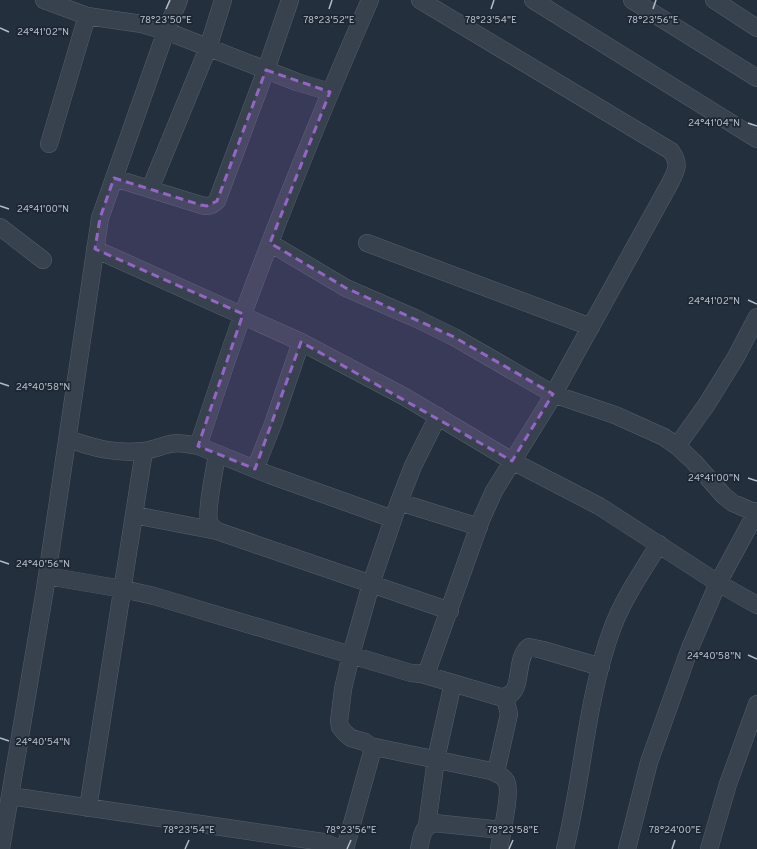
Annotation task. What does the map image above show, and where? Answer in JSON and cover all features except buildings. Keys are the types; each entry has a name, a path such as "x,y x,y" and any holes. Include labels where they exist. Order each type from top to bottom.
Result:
{"street":[{"path":"44,0 87,16 142,24 166,31 297,82 330,92"},
{"path":"1,849 47,576 100,218 166,31 179,0"},
{"path":"150,189 208,48 223,0"},
{"path":"114,178 207,206 213,205 217,201 266,70 290,0"},
{"path":"198,446 243,314 330,92 370,0"},
{"path":"420,0 671,151 676,158 677,164 676,171 591,327 553,394 494,490 479,527 433,658 428,669 422,674"},
{"path":"533,0 757,140"},
{"path":"632,0 757,78"},
{"path":"714,0 757,28"},
{"path":"49,144 87,16"},
{"path":"0,227 43,260"},
{"path":"367,243 591,327"},
{"path":"270,244 346,288 454,337 553,394 615,415 664,437 677,446 694,462 724,496 733,503 756,512 718,583 690,648 648,762 627,849"},
{"path":"96,249 243,314 301,342 438,416 512,461 599,506 718,583 757,606"},
{"path":"677,446 707,404 736,357 757,317"},
{"path":"255,469 282,399 301,342"},
{"path":"438,416 413,466 371,584 343,689 339,721 340,727 351,738 365,742 370,746 496,772 509,714 505,697"},
{"path":"68,439 103,450 117,451 144,451 171,444 198,446 340,501 394,518"},
{"path":"88,808 144,451"},
{"path":"217,454 208,511 208,522 211,527 217,531"},
{"path":"399,502 479,527"},
{"path":"134,515 217,531 450,611"},
{"path":"565,849 578,784 586,729 606,647 620,611 659,544"},
{"path":"47,576 123,589 186,605 411,673 422,674 500,697 511,695 515,690 522,657 524,651 529,647 601,667"},
{"path":"420,849 423,832 427,826 436,760 453,683"},
{"path":"709,849 728,784 757,704"},
{"path":"346,849 372,752 370,746"},
{"path":"491,771 501,775 507,782 508,795 499,849"},
{"path":"10,796 323,842 334,846 336,849"},
{"path":"427,826 434,823 502,830"}],"highlighted area":[{"path":"266,70 330,92 270,243 346,288 454,337 553,394 512,461 301,342 255,469 198,446 243,314 95,249 100,218 114,178 201,205 207,206 217,201"}]}
